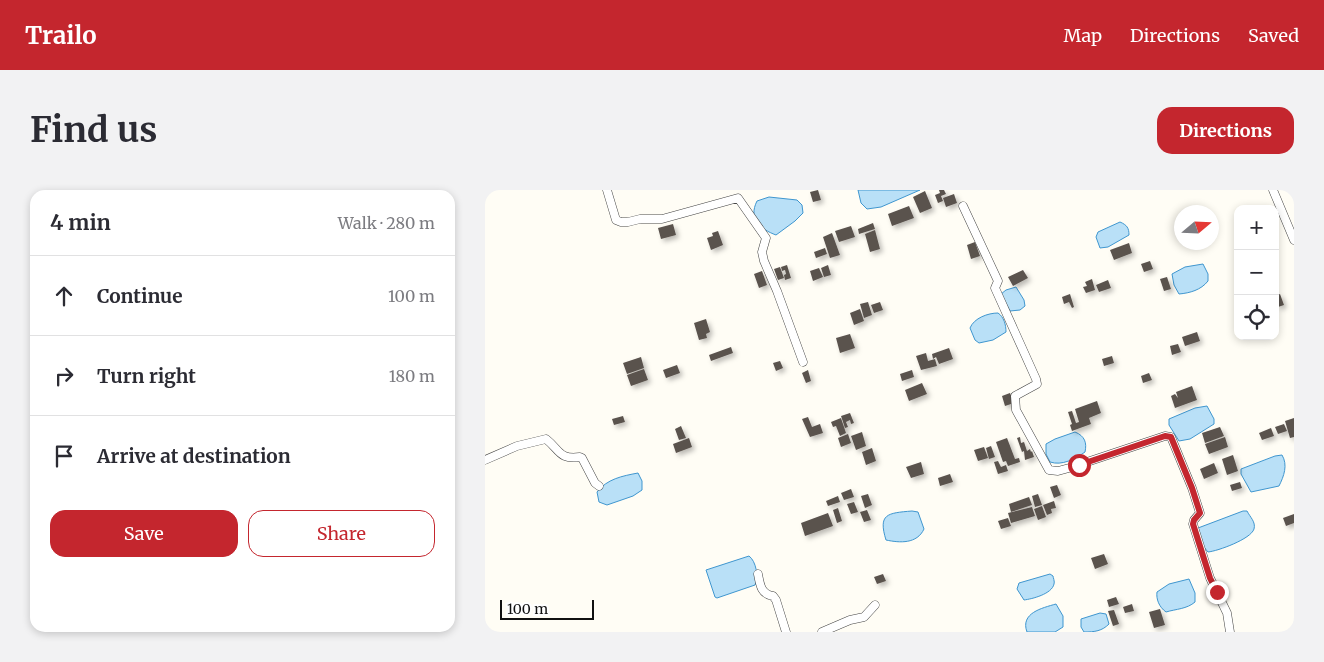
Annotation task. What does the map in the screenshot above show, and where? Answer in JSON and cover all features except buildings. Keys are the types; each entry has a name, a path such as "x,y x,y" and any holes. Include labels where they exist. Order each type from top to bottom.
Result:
{"street":[{"path":"607,190 616,220 621,222 662,218 739,198 766,238 762,252 764,261 803,362"},
{"path":"1273,190 1294,240"},
{"path":"963,206 990,261 998,281 995,288 1036,379 1037,384 1015,396 1015,405 1049,470 1058,471 1165,436 1171,437 1200,513 1193,524 1210,578 1227,612 1230,632"},
{"path":"485,460 510,448 536,440 547,439 559,453 568,458 582,458 595,483 599,486"},
{"path":"758,574 763,591 766,595 773,596 776,600 786,632"},
{"path":"825,631 850,620 864,617 875,605"}],"water":[{"path":"858,190 920,190 881,207 867,209 861,203"},
{"path":"769,197 797,200 802,205 803,213 776,235 765,230 757,222 754,213 757,201"},
{"path":"1120,222 1127,227 1129,235 1108,247 1100,248 1096,237 1098,232"},
{"path":"1203,264 1208,274 1208,281 1202,287 1179,294 1174,285 1172,274 1185,267"},
{"path":"1016,287 1024,300 1025,306 1020,310 1010,311 1001,294 1006,290"},
{"path":"998,313 1004,321 1006,332 993,340 979,343 975,340 970,328 972,324 982,317"},
{"path":"1207,406 1214,419 1214,424 1190,439 1179,441 1169,425 1169,419 1195,408"},
{"path":"1075,432 1085,440 1085,452 1064,462 1050,462 1046,454 1046,444"},
{"path":"1282,455 1285,467 1279,486 1251,492 1241,474 1241,469"},
{"path":"638,473 642,481 642,490 633,496 607,505 599,502 597,492 605,484 621,477"},
{"path":"912,511 918,512 924,529 921,534 908,541 886,540 883,525 887,516"},
{"path":"1247,511 1253,522 1254,529 1252,533 1234,544 1208,552 1203,546 1198,528"},
{"path":"749,556 756,569 757,578 755,585 717,598 715,597 706,570"},
{"path":"1050,574 1053,576 1054,583 1050,591 1024,600 1017,589 1019,583"},
{"path":"1189,579 1195,593 1195,602 1166,612 1161,608 1157,592 1169,584"},
{"path":"1056,604 1063,616 1063,627 1055,632 1027,632 1026,626 1029,616 1034,612"},
{"path":"1100,613 1106,614 1109,624 1098,631 1084,632 1081,627 1081,619"}],"route":[{"path":"1079,465 1165,436 1171,437 1200,513 1193,524 1210,578 1217,592"}]}
